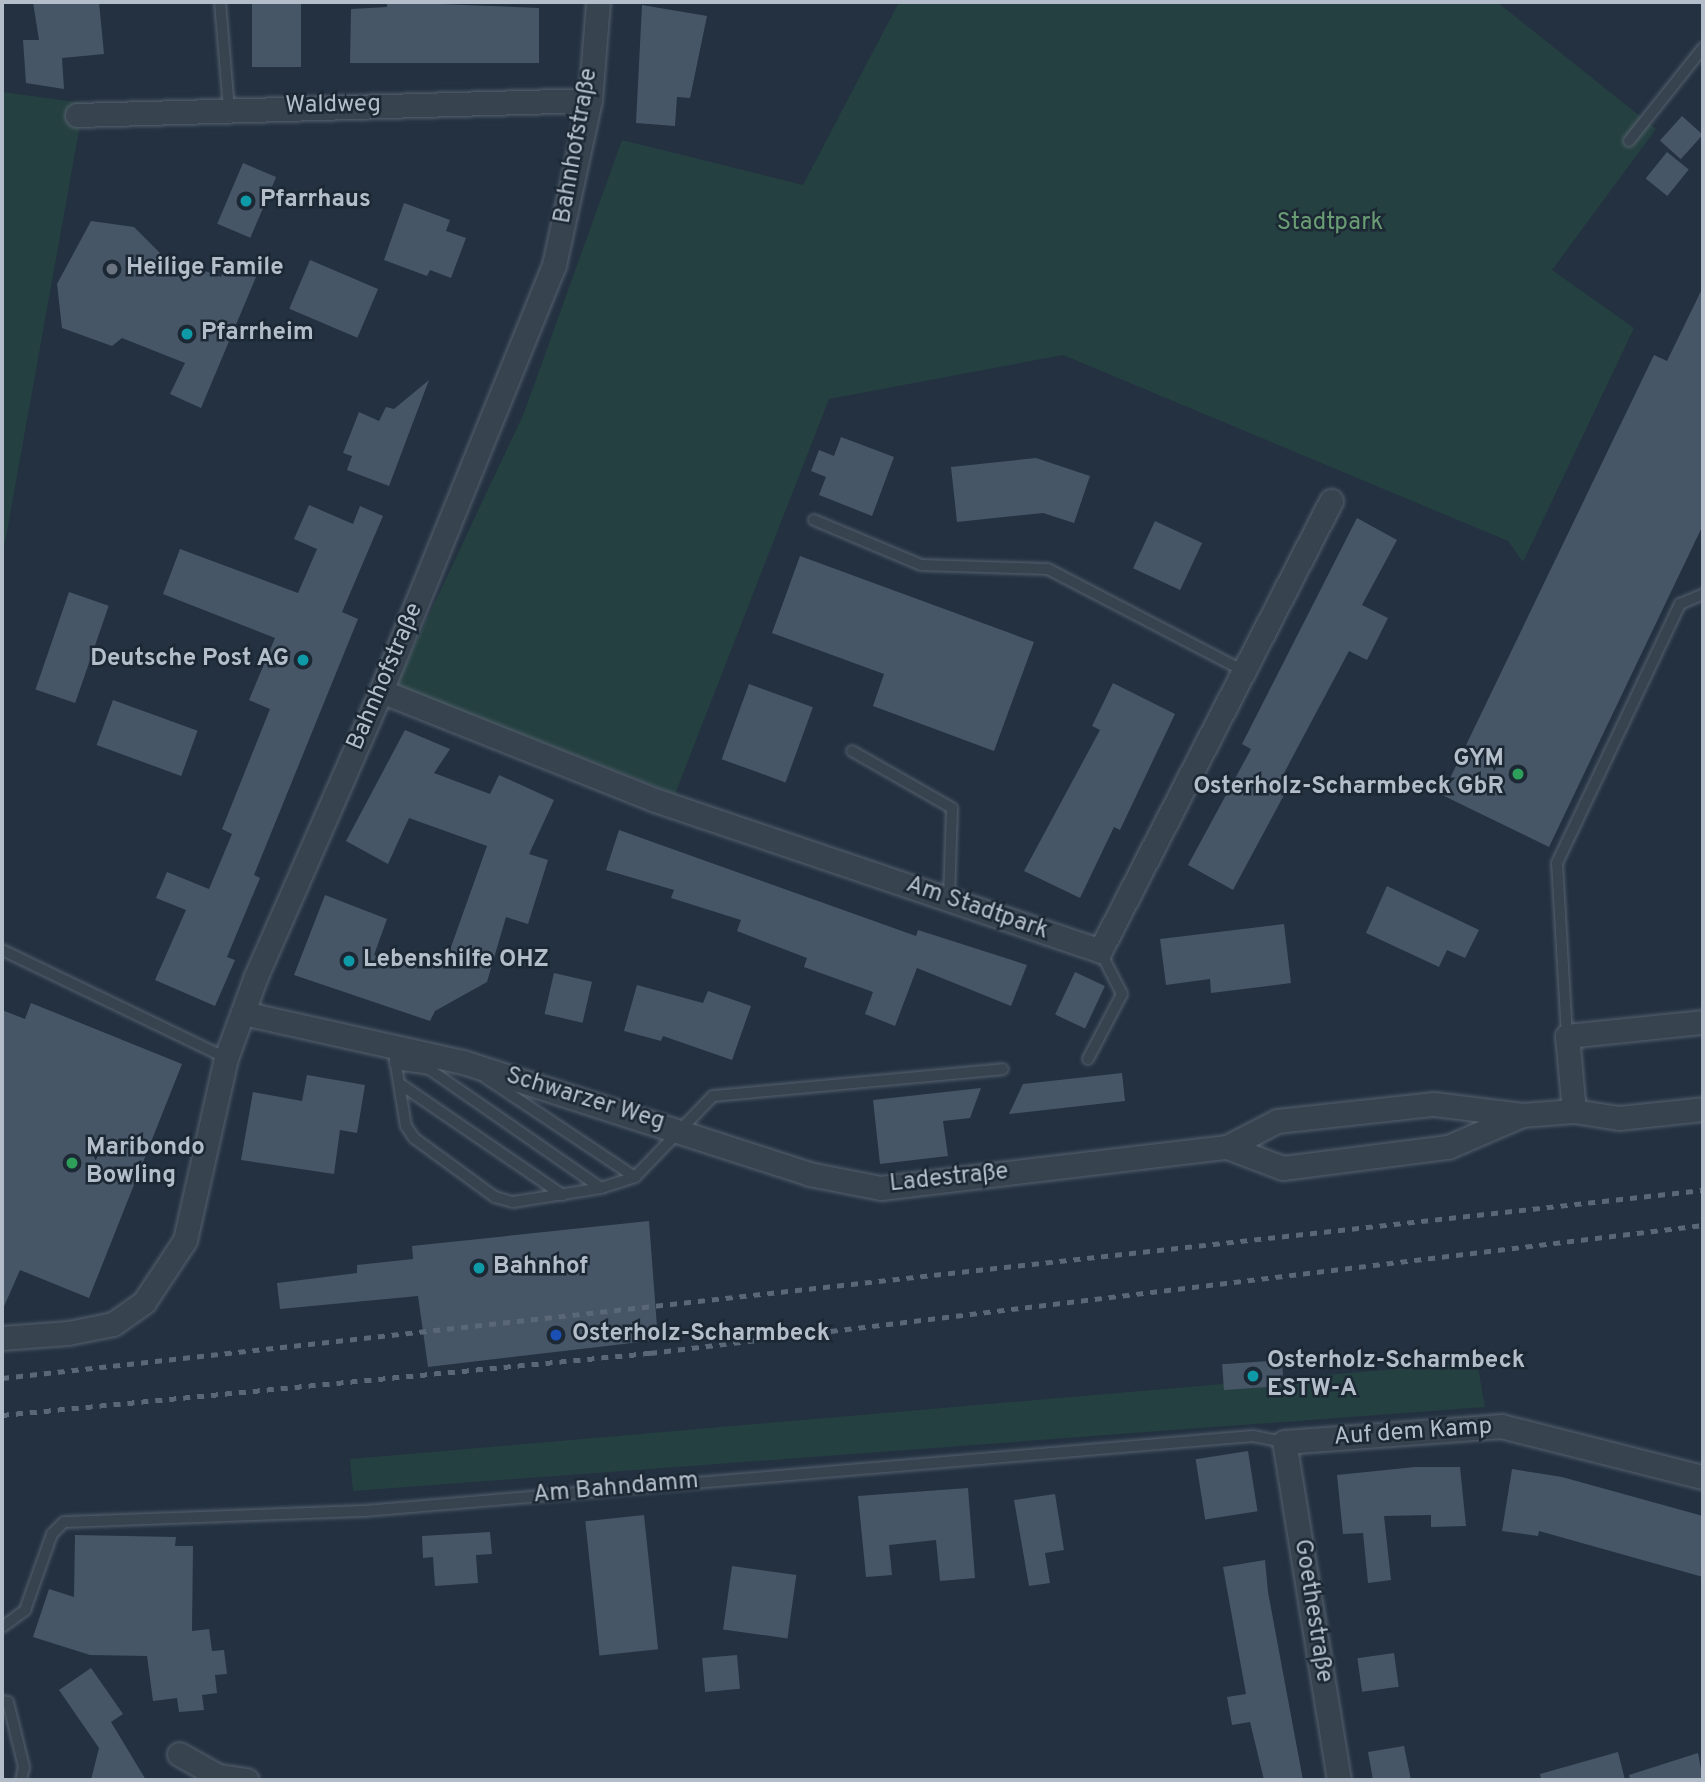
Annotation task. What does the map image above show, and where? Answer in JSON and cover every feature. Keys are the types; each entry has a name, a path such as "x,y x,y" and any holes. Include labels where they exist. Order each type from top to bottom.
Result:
{"street":[{"name":"Bahnhofstraße","path":"2,1338 68,1333 113,1324 144,1302 185,1240 226,1058 243,1013 381,691 554,265 590,100 598,2"},
{"name":"Waldweg","path":"77,115 590,100"},
{"path":"1100,951 1331,501"},
{"name":"Am Stadtpark","path":"381,691 655,800 1100,951"},
{"name":"Schwarzer Weg","path":"243,1013 394,1056 463,1062 678,1129"},
{"path":"1574,1111 1567,1036 1703,1022"},
{"name":"Ladestraße","path":"678,1129 810,1174 881,1188 1227,1147 1277,1121 1421,1105 1522,1115 1574,1111 1619,1118 1703,1109"},
{"name":"Ladestraße","path":"1227,1147 1283,1168 1448,1147 1522,1115"},
{"name":"Auf dem Kamp","path":"1284,1442 1501,1426 1703,1477"},
{"name":"Goethestraße","path":"1284,1442 1339,1780"},
{"path":"179,1754 218,1776 247,1780"}],"lane":[{"path":"220,2 229,109"},
{"path":"1629,141 1703,48"},
{"path":"814,520 921,565 1048,569 1244,671"},
{"path":"1567,1036 1557,863 1680,604 1703,594"},
{"path":"852,751 952,807 949,900"},
{"path":"2,950 226,1058"},
{"path":"1088,1059 1122,994 1100,951"},
{"path":"394,1056 406,1126 414,1138 495,1197 513,1202 601,1188 635,1177 657,1159 678,1129"},
{"path":"394,1056 429,1069 601,1188"},
{"path":"463,1062 635,1177"},
{"name":"Schwarzer Weg","path":"678,1129 713,1096 1003,1069"},
{"path":"400,1084 563,1195"},
{"name":"Am Bahndamm","path":"5,1624 25,1610 51,1534 64,1522 364,1511 1253,1436 1284,1442"},
{"path":"2,1701 8,1702 24,1767 21,1780"}],"green space":[{"name":"Stadtpark","path":"899,2 1497,2 1656,129 1552,270 1634,328 1523,562 1508,541 1063,355 829,399 675,794 396,685 524,413 622,140 803,185"},
{"path":"2,92 84,103 2,559"},
{"path":"1477,1362 1485,1407 353,1491 350,1459"}],"building":[{"path":"33,2 99,2 104,54 62,58 64,89 26,83 23,40 39,40"},
{"path":"252,2 301,2 301,67 252,67"},
{"path":"387,2 539,8 539,63 350,63 351,9 387,7"},
{"path":"642,5 707,16 690,98 677,97 675,126 636,123"},
{"path":"1682,116 1703,135 1681,159 1660,141"},
{"path":"1667,152 1689,170 1667,196 1646,178"},
{"name":"Pfarrhaus","path":"243,163 276,177 250,238 217,224"},
{"path":"404,203 450,220 446,231 466,238 451,278 430,270 427,276 384,260"},
{"path":"91,221 134,227 161,254 221,277 225,262 256,277 201,408 170,394 185,363 122,338 112,346 62,328 57,284"},
{"path":"310,260 378,289 357,338 289,309"},
{"path":"1703,287 1703,525 1549,847 1442,795 1654,355 1667,361"},
{"path":"429,380 389,486 347,470 352,456 343,453 359,412 379,421 386,407 394,409"},
{"path":"841,437 894,457 872,516 819,495 826,477 811,471 819,450 834,456"},
{"path":"1036,458 1090,476 1074,523 1043,513 957,522 951,467"},
{"path":"309,505 353,524 360,506 383,516 342,612 358,619 254,875 260,878 227,957 235,960 215,1006 155,980 186,910 156,898 167,872 209,889 232,834 222,829 270,709 249,700 275,638 163,594 180,549 298,593 317,549 294,539"},
{"path":"1357,518 1397,540 1362,605 1388,618 1367,660 1349,651 1275,790 1284,795 1233,890 1188,865 1251,749 1242,744"},
{"path":"1155,521 1202,543 1180,590 1133,568"},
{"path":"800,556 1034,642 994,751 873,706 884,674 772,633"},
{"path":"69,592 109,606 75,703 35,689"},
{"path":"1113,683 1175,714 1120,830 1114,827 1080,898 1024,871 1100,730 1092,726"},
{"path":"749,684 813,707 786,782 722,759"},
{"path":"113,700 198,731 181,776 97,745"},
{"path":"405,730 450,749 434,773 490,794 499,775 554,800 529,854 548,860 528,924 506,917 487,982 435,1011 430,1021 294,975 325,895 387,919 374,955 422,966 451,947 487,846 409,818 388,864 346,841"},
{"path":"619,830 916,936 918,930 1027,965 1011,1006 917,968 895,1026 865,1014 873,992 804,967 807,958 737,931 741,920 671,898 674,890 606,870"},
{"path":"1387,886 1479,930 1465,958 1447,950 1439,967 1366,933"},
{"path":"1284,924 1291,983 1211,993 1210,979 1166,985 1160,939"},
{"path":"1075,972 1105,986 1085,1029 1055,1015"},
{"path":"554,973 592,982 583,1023 545,1014"},
{"path":"637,985 703,1003 708,991 751,1006 732,1060 663,1036 661,1041 624,1031"},
{"name":"Maribondo Bowling","path":"31,1003 182,1064 89,1298 20,1270 2,1311 2,1010 25,1019"},
{"path":"1122,1073 1125,1101 1009,1114 1023,1084"},
{"path":"307,1075 365,1085 357,1133 340,1130 334,1174 241,1160 253,1092 302,1101"},
{"path":"981,1088 970,1118 943,1121 948,1156 880,1164 873,1100"},
{"path":"649,1221 658,1340 428,1367 418,1296 280,1309 277,1283 357,1273 357,1265 413,1259 412,1246"},
{"name":"Osterholz-Scharmbeck ESTW-A","path":"1282,1360 1284,1386 1224,1390 1222,1364"},
{"path":"1248,1451 1258,1511 1205,1520 1196,1459"},
{"path":"1415,1467 1460,1467 1466,1526 1431,1527 1431,1515 1384,1516 1391,1580 1368,1583 1363,1533 1343,1534 1337,1475"},
{"path":"1512,1469 1562,1477 1703,1516 1703,1577 1539,1531 1538,1536 1502,1531"},
{"path":"968,1488 975,1578 940,1581 936,1540 889,1545 892,1575 866,1577 858,1496"},
{"path":"1055,1494 1064,1550 1045,1553 1050,1583 1029,1586 1014,1500"},
{"path":"644,1515 658,1649 599,1655 585,1521"},
{"path":"490,1532 492,1554 476,1555 478,1583 435,1586 433,1557 423,1558 422,1536"},
{"path":"75,1535 176,1537 175,1546 193,1546 192,1631 209,1629 212,1651 224,1650 227,1674 215,1675 217,1693 202,1695 204,1710 179,1712 177,1698 153,1701 147,1656 90,1655 33,1637 49,1589 74,1597"},
{"path":"1265,1560 1268,1592 1303,1780 1264,1780 1250,1722 1232,1725 1227,1697 1246,1694 1223,1567"},
{"path":"732,1566 796,1575 787,1638 723,1629"},
{"path":"1394,1653 1399,1687 1362,1692 1357,1658"},
{"path":"737,1655 740,1689 705,1692 702,1658"},
{"path":"91,1668 123,1714 111,1722 146,1780 91,1780 99,1748 59,1690"},
{"path":"1404,1746 1411,1780 1373,1780 1368,1752"},
{"path":"1618,1752 1625,1780 1541,1780 1540,1774"},
{"path":"1698,1753 1703,1780 1630,1780 1629,1775"}],"railway":[{"path":"2,1378 1703,1190"},
{"path":"2,1415 650,1353 1703,1225"}],"place":[{"name":"Pfarrhaus","path":"246,201"},
{"name":"Heilige Famile","path":"112,269"},
{"name":"Pfarrheim","path":"187,334"},
{"name":"Deutsche Post AG","path":"303,660"},
{"name":"GYM Osterholz-Scharmbeck GbR","path":"1518,774"},
{"name":"Lebenshilfe OHZ","path":"349,961"},
{"name":"Maribondo Bowling","path":"72,1163"},
{"name":"Bahnhof","path":"479,1268"},
{"name":"Osterholz-Scharmbeck","path":"556,1335"},
{"name":"Osterholz-Scharmbeck ESTW-A","path":"1253,1376"}]}
